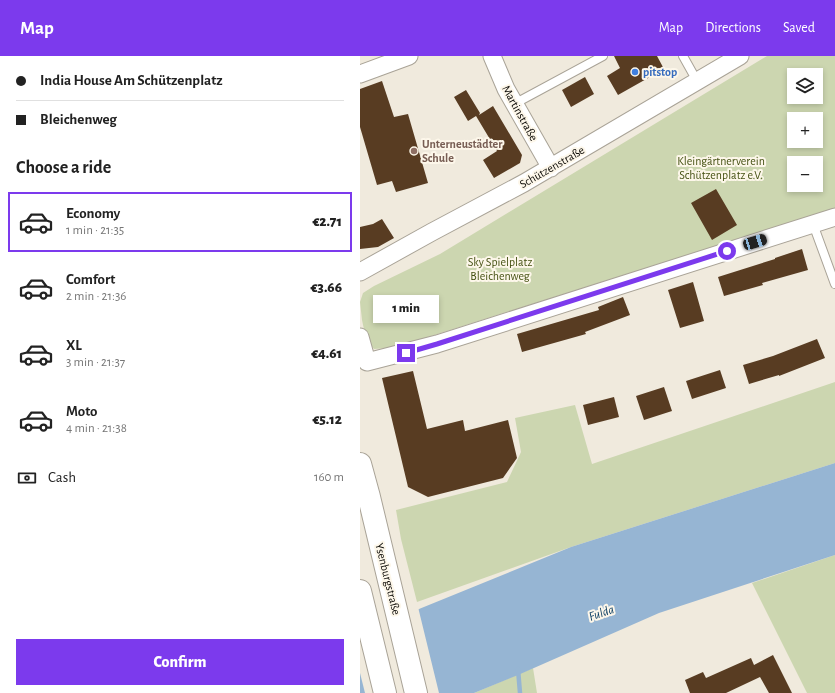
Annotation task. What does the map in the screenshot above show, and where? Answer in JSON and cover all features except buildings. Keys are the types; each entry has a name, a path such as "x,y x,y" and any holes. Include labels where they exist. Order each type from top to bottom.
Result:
{"main road":[{"name":"Ysenburgstraße","path":"360,464 416,693"},
{"path":"360,591 385,693"}],"street":[{"path":"360,74 410,56"},
{"name":"Martinstraße","path":"492,56 506,89 551,168"},
{"name":"Schützenstraße","path":"360,272 432,232 524,184 740,56"},
{"path":"360,337 367,362 437,344 835,217"}],"lane":[{"path":"514,104 603,56"},
{"path":"683,56 697,81"},
{"path":"813,224 835,284"}],"green space":[{"name":"Kleingärtnerverein Schützenplatz e.V.","path":"767,56 835,56 835,208 422,339 389,348 374,349 366,339 360,302 363,293 374,286 440,254"},
{"path":"835,382 835,463 571,547 417,602 401,539 396,510 507,482 521,452 515,418 575,405 592,464"},
{"path":"835,555 835,693 807,693 752,583"},
{"path":"533,668 537,693 474,693"}],"water":[{"name":"Fulda","path":"835,463 835,555 659,613 474,693 360,693 360,632 416,611 571,547"}],"pier":[{"path":"418,607 439,693 365,693 360,673 360,630"}],"waterway":[{"path":"518,669 520,693"}],"place":[{"name":"pitstop","path":"635,72"},
{"name":"Unterneustädter Schule","path":"414,151"}],"route":[{"path":"406,353 727,251"}],"park label":[{"name":"Sky Spielplatz Bleichenweg","path":"500,269"}]}
